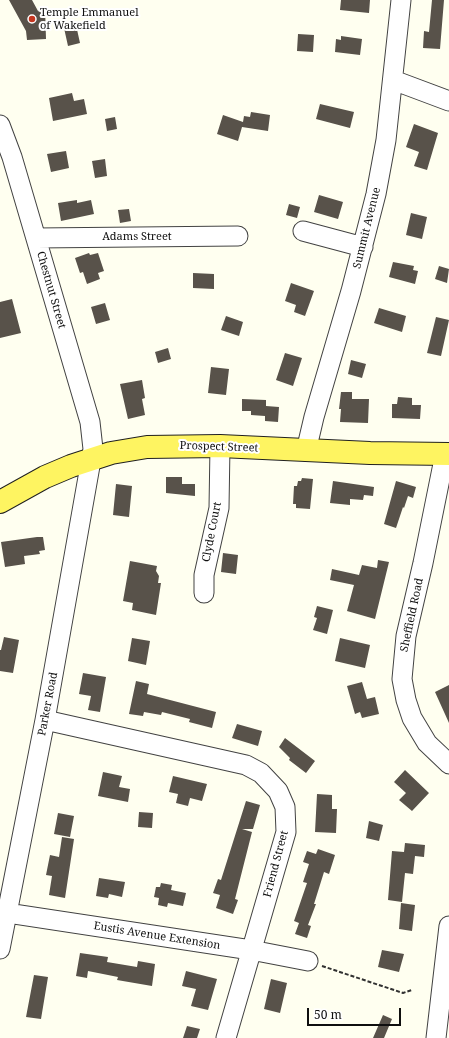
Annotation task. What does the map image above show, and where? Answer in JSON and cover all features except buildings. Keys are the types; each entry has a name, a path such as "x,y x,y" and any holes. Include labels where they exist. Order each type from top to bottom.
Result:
{"main road":[{"name":"Prospect Street","path":"0,502 45,477 93,458 129,449 146,447 220,446 306,451 447,454"}],"street":[{"name":"Summit Avenue","path":"306,451 314,417 363,247 382,166 401,0"},
{"path":"393,80 449,101"},
{"name":"Chestnut Street","path":"0,125 8,144 90,422 93,458"},
{"path":"303,231 363,247"},
{"name":"Adams Street","path":"36,238 238,236"},
{"name":"Clyde Court","path":"204,593 204,576 219,508 220,446"},
{"name":"Sheffield Road","path":"447,454 406,636 402,679 406,700 412,718 427,743 449,764"},
{"name":"Parker Road","path":"0,949 3,912 45,720 93,458"},
{"name":"Friend Street","path":"45,720 242,764 261,773 273,784 285,807 286,832 226,1038"},
{"name":"Eustis Avenue Extension","path":"3,912 251,950 308,961"},
{"path":"436,1038 449,926"}],"path":[{"path":"308,961 403,993 412,990"}],"place":[{"name":"Temple Emmanuel of Wakefield","path":"32,19"}]}
